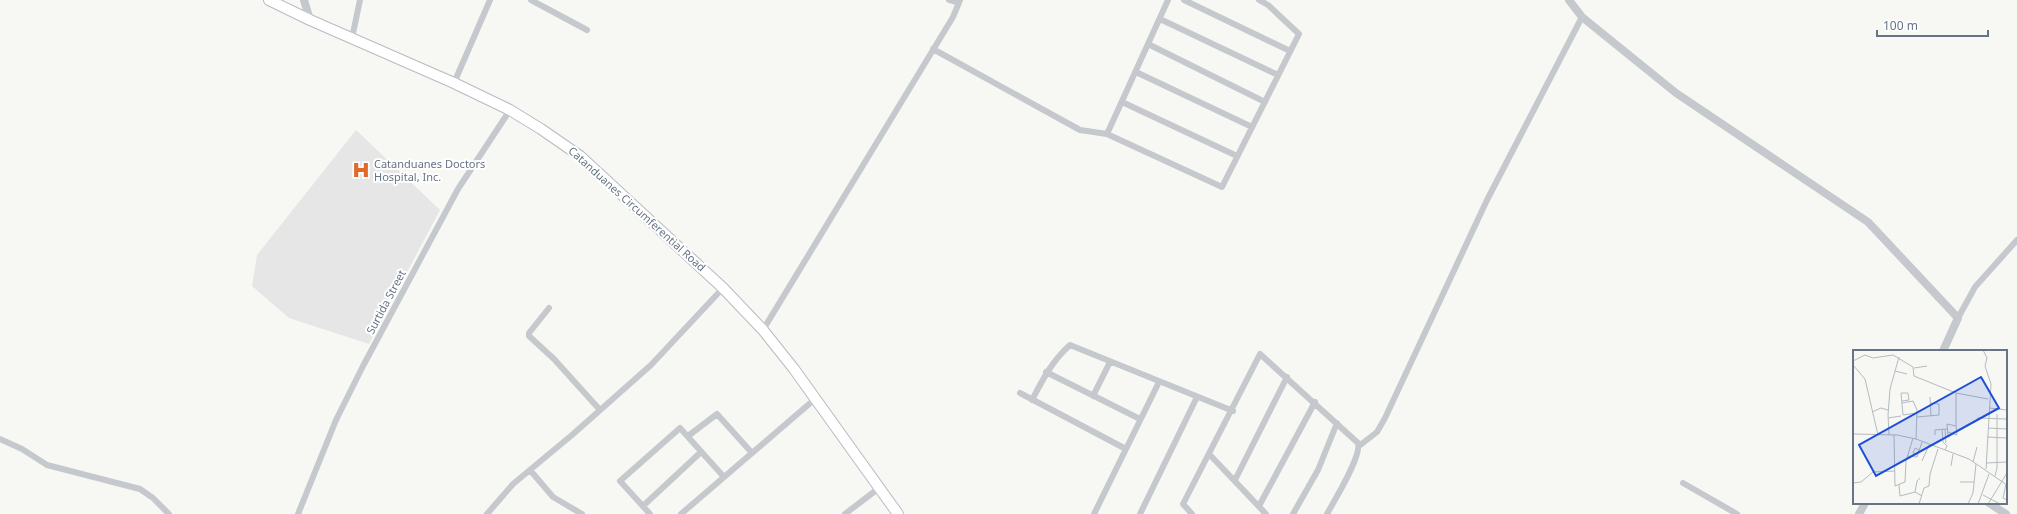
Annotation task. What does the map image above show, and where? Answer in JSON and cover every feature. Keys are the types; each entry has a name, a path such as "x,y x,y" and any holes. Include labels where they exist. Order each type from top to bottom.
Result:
{"main road":[{"name":"Catanduanes Circumferential Road","path":"269,0 310,20 454,83 510,110 580,156 723,288 763,330 898,514"}],"street":[{"path":"304,0 310,20"},
{"path":"352,38 360,0"},
{"path":"454,83 490,0"},
{"path":"531,0 587,30"},
{"path":"763,330 960,2 949,0"},
{"path":"1107,134 1168,0"},
{"path":"1184,0 1290,51"},
{"path":"933,49 1080,130 1107,134 1222,187 1299,34 1268,2 1259,0"},
{"path":"1569,0 1582,17 1676,93 1868,222 1958,318"},
{"path":"1327,514 1345,482 1359,446 1377,432 1385,418 1486,200 1582,17"},
{"path":"1160,19 1278,75"},
{"path":"1148,44 1265,102"},
{"path":"1136,72 1252,127"},
{"path":"1122,102 1237,156"},
{"name":"Surtida Street","path":"298,514 336,420 363,366 458,189 510,110"},
{"path":"1943,350 1958,318 1975,287 2017,240"},
{"path":"487,514 513,484 651,365 723,288"},
{"path":"549,308 528,333 529,336 554,359 600,410"},
{"path":"1032,400 1046,372 1058,355 1070,345 1233,411"},
{"path":"1192,514 1183,504 1233,411 1260,354 1314,402 1359,446"},
{"path":"1093,396 1110,362"},
{"path":"1046,372 1140,419"},
{"path":"1235,480 1287,377"},
{"path":"1094,514 1159,382"},
{"path":"1020,394 1126,449"},
{"path":"1140,514 1197,397"},
{"path":"682,514 815,399"},
{"path":"1259,506 1314,402"},
{"path":"688,436 717,414 752,453"},
{"path":"1293,514 1318,470 1337,424"},
{"path":"650,514 620,481 680,428 724,477"},
{"path":"0,439 22,448 47,465 140,489 153,498 168,514"},
{"path":"643,506 702,452"},
{"path":"1210,455 1266,514"},
{"path":"530,470 553,497 582,514"},
{"path":"1683,483 1737,514"},
{"path":"845,514 879,488"},
{"path":"1859,514 1864,504"},
{"path":"1991,504 2006,514"}],"shaded area":[{"path":"356,130 440,210 369,344 289,318 252,286 257,255"}],"place":[{"name":"Catanduanes Doctors Hospital, Inc.","path":"361,170"}]}
